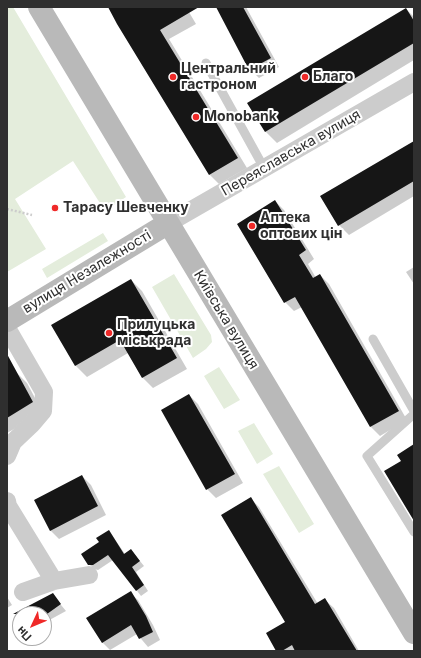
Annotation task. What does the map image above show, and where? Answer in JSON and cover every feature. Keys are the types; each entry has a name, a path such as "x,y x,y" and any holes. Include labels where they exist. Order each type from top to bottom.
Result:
{"main road":[{"name":"Київська вулиця","path":"39,7 167,224 414,633"},
{"name":"вулиця Незалежності","path":"7,321 167,224"}],"street":[{"name":"Переяславська вулиця","path":"167,224 414,82"},
{"path":"7,328 44,392 43,411 13,442 7,456"},
{"path":"7,505 54,580"},
{"path":"23,592 54,580 90,574"}],"lane":[{"path":"206,62 264,168"},
{"path":"373,339 414,411"},
{"path":"414,414 367,456 414,532"}],"path":[{"path":"7,209 32,215"}],"green space":[{"path":"7,7 13,7 126,197 105,211 73,161 15,199 46,249 7,272"},
{"path":"103,233 108,241 47,278 42,269"},
{"path":"174,274 211,335 212,342 206,349 193,358 152,287"},
{"path":"219,367 240,400 224,409 204,376"},
{"path":"254,423 273,454 257,464 238,431"},
{"path":"279,466 314,524 299,533 263,474"}],"building":[{"path":"108,7 199,7 160,30 238,158 209,175"},
{"path":"216,7 243,7 271,58 249,70"},
{"path":"406,8 414,21 414,43 265,132 247,103"},
{"path":"414,141 414,181 338,226 320,196"},
{"path":"275,200 306,250 299,255 313,278 320,274 399,411 370,427 295,297 284,303 237,224"},
{"name":"Прилуцька міськрада","path":"131,279 177,358 142,378 120,340 75,366 51,325"},
{"path":"7,354 33,402 7,418"},
{"path":"189,394 235,474 206,490 161,410"},
{"path":"414,444 414,521 384,471 401,461 397,455"},
{"path":"82,475 98,506 50,531 34,500"},
{"path":"251,497 315,604 325,598 357,651 295,651 292,645 282,651 276,651 266,633 285,622 221,515"},
{"path":"109,530 124,554 131,549 140,561 132,567 144,585 136,591 108,555 93,565 88,565 81,554 99,542 96,538"},
{"path":"131,591 146,616 153,632 139,639 131,625 102,643 86,618"},
{"path":"53,593 61,604 52,610 52,606 28,606"}],"place":[{"name":"Центральний гастроном","path":"173,77"},
{"name":"Благо","path":"305,77"},
{"name":"Monobank","path":"196,117"},
{"name":"Тарасу Шевченку","path":"55,208"},
{"name":"Аптека оптових цін","path":"252,226"},
{"name":"Прилуцька міськрада","path":"109,333"}]}
